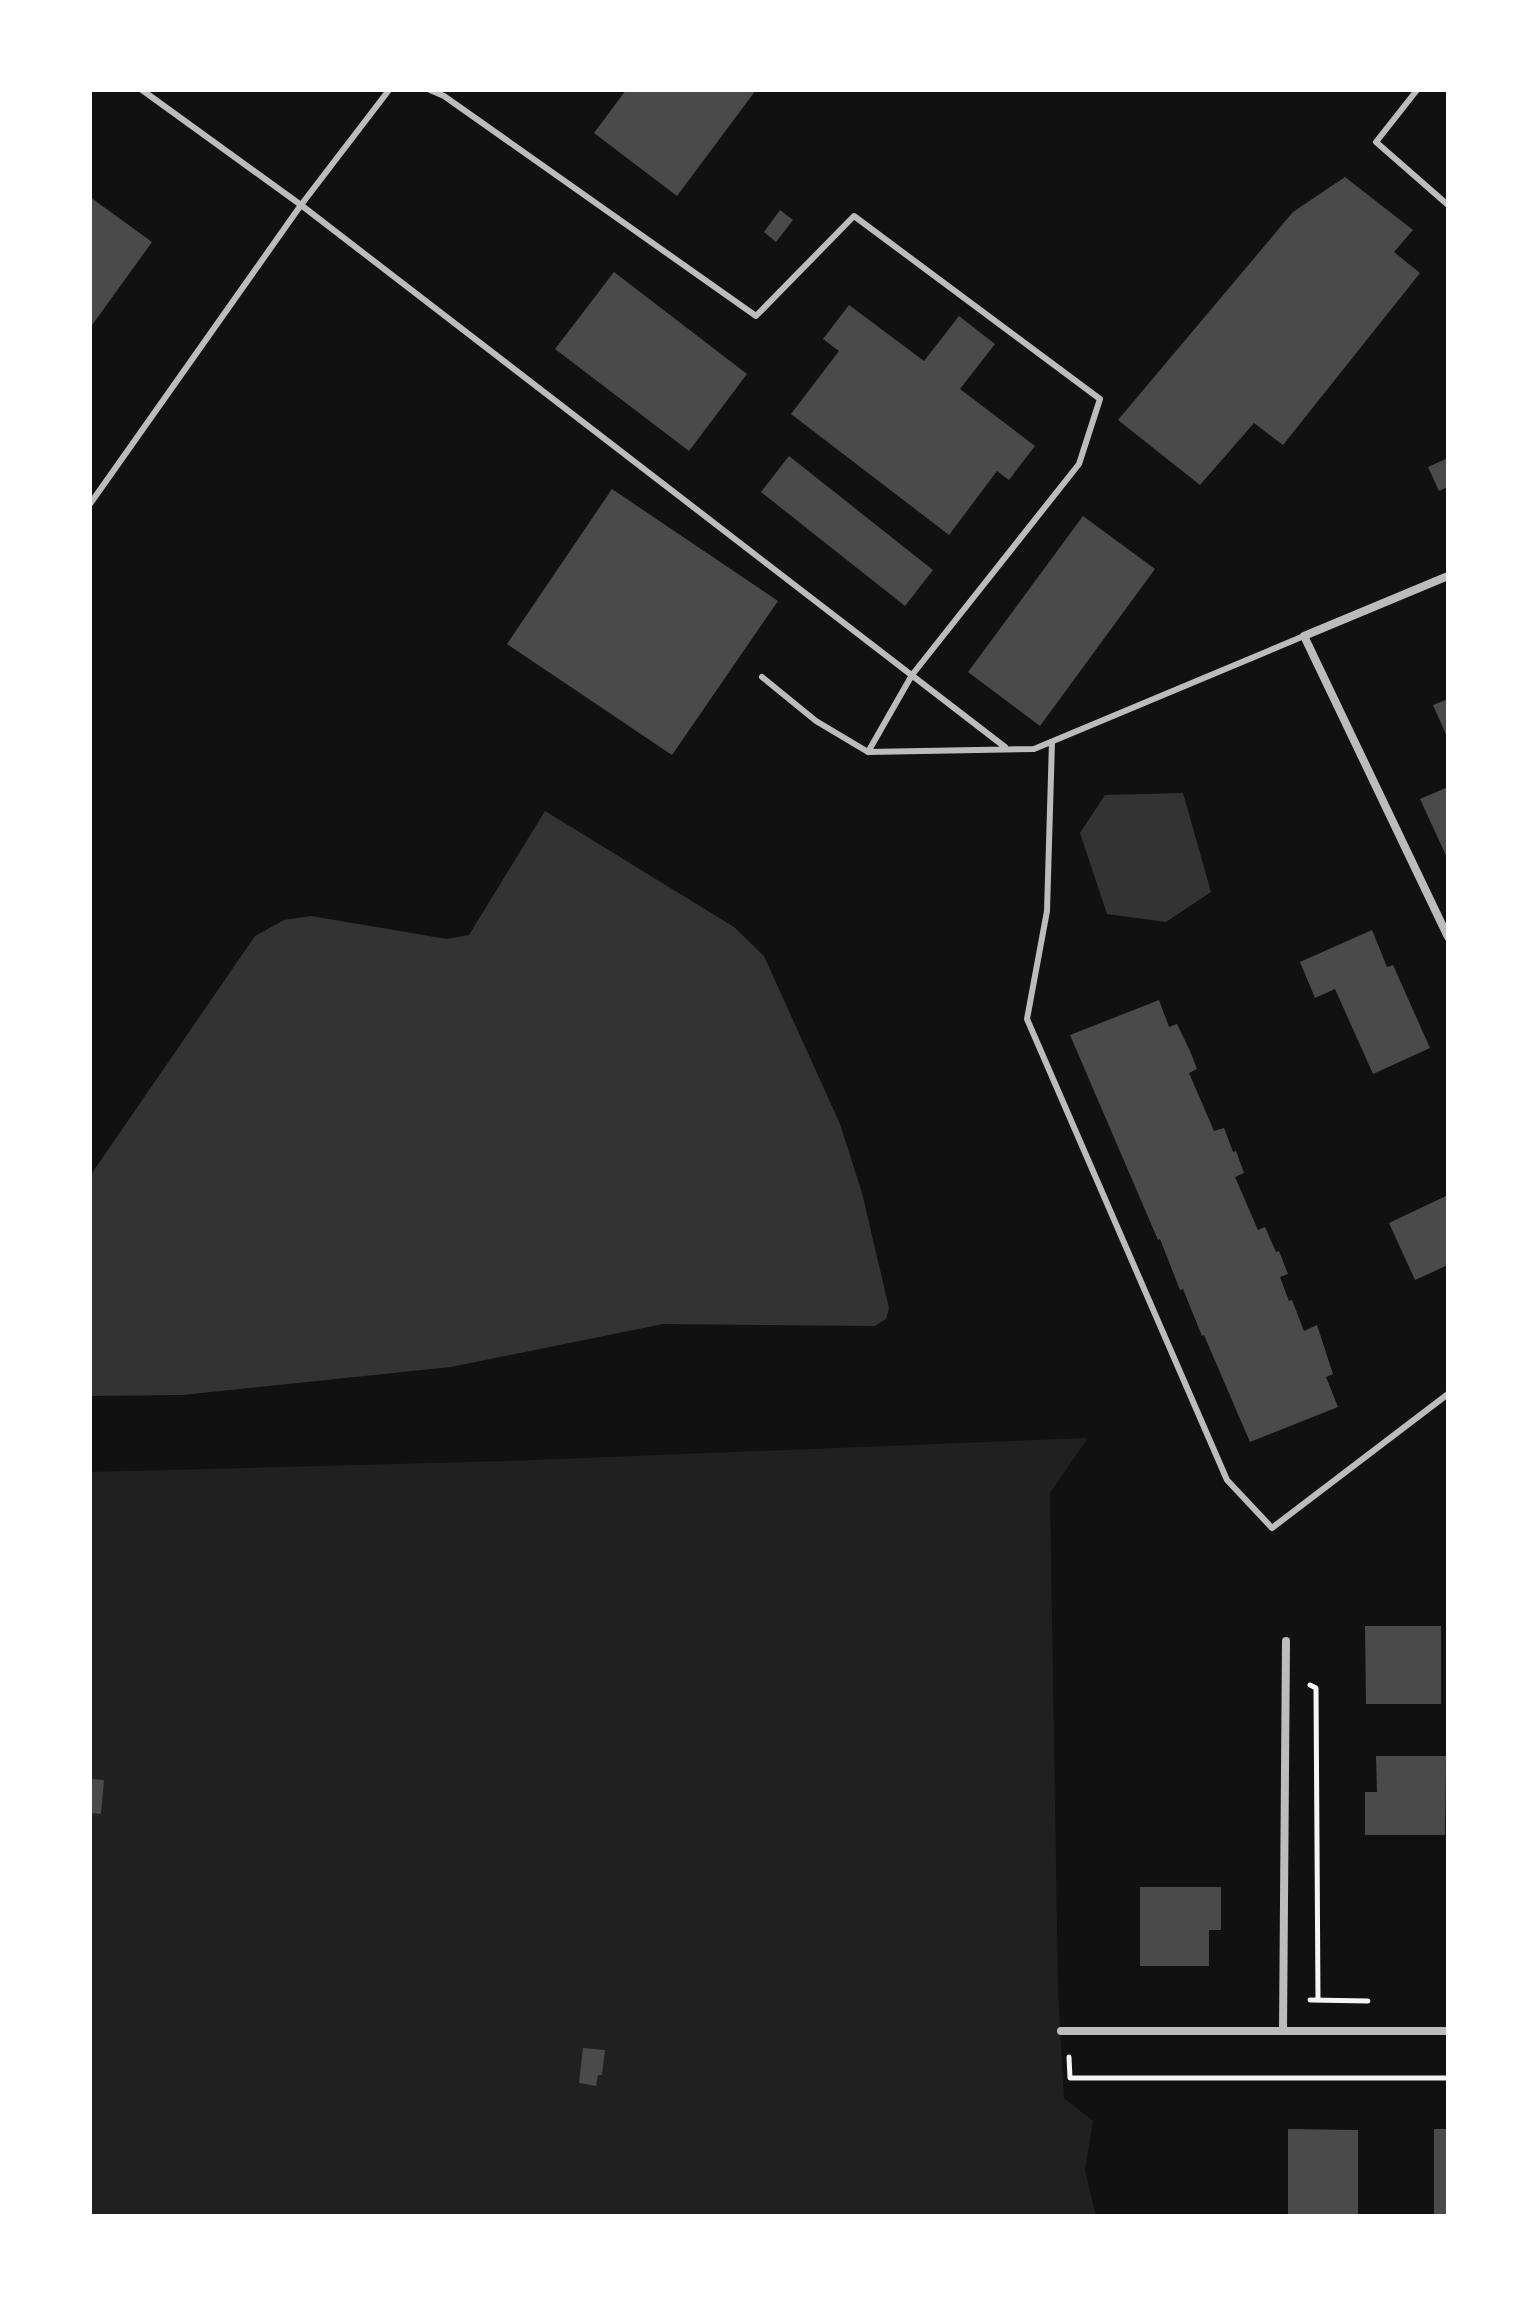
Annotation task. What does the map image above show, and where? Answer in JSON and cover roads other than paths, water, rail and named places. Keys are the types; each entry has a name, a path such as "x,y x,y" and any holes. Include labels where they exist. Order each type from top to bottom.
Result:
{"street":[{"path":"1448,576 1304,636 1448,937"},
{"path":"1283,2031 1286,1641"},
{"path":"1061,2031 1448,2031"}],"lane":[{"path":"142,90 301,205 1005,747"},
{"path":"90,504 301,205 389,90"},
{"path":"430,90 444,96 756,316 854,216 1100,399 1079,464 912,675 868,752"},
{"path":"1417,90 1376,142 1448,205"},
{"path":"762,677 816,721 868,752 1005,747 1034,749 1304,636"},
{"path":"1052,742 1047,911 1027,1019 1227,1480 1272,1528 1448,1394"}]}
